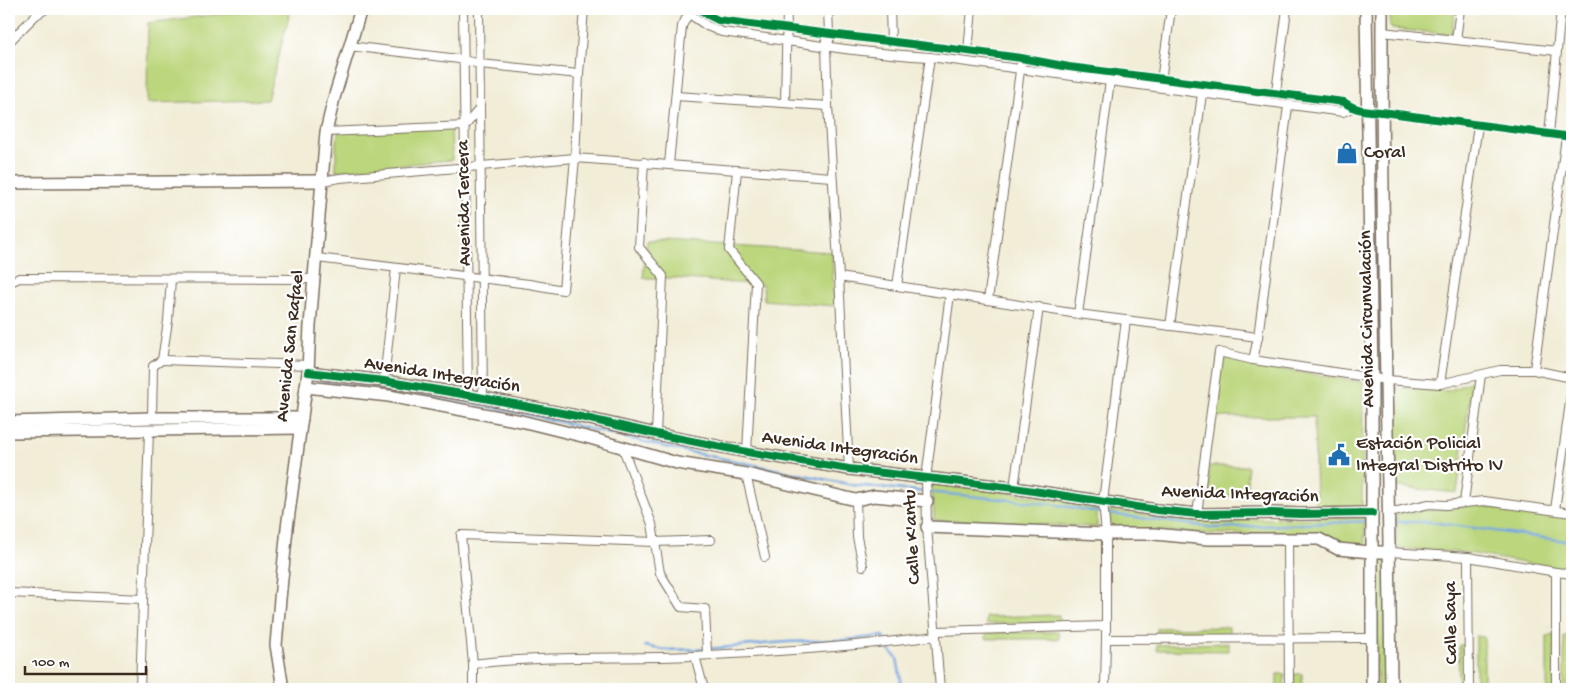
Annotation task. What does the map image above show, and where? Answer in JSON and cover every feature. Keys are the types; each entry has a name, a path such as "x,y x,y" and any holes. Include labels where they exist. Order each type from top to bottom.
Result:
{"street":[{"path":"9,42 36,15 46,9"},
{"name":"Avenida San Rafael","path":"283,689 276,645 286,537 308,368 326,132 334,98 361,9"},
{"name":"Avenida Tercera","path":"463,9 468,395"},
{"name":"Avenida Tercera","path":"479,9 483,398"},
{"path":"317,258 563,290 575,158 584,9"},
{"path":"700,9 718,20 1022,58 1069,67 1276,92 1344,102 1352,108 1366,111 1569,137 1534,370"},
{"path":"785,104 787,9"},
{"path":"828,9 826,47 828,106 849,469"},
{"path":"890,9 891,41"},
{"path":"968,51 972,9"},
{"path":"1160,88 1171,9"},
{"path":"1276,92 1287,9"},
{"name":"Avenida Circunvalación","path":"1366,9 1366,111 1372,378 1372,689"},
{"name":"Avenida Circunvalación","path":"1382,9 1391,689"},
{"path":"1456,40 1460,9"},
{"path":"1549,134 1562,9"},
{"path":"670,164 682,26 687,10 707,26 722,32 888,55 930,57 1020,68 1288,106 1343,112 1352,108"},
{"path":"1382,32 1557,51"},
{"path":"349,46 464,60 480,64 579,74"},
{"path":"897,286 930,57"},
{"path":"988,300 1022,58"},
{"path":"1078,314 1110,81"},
{"path":"1170,326 1202,94"},
{"path":"676,96 828,106"},
{"path":"1253,360 1258,337 1288,106"},
{"path":"326,132 464,126 480,108"},
{"path":"1440,384 1478,125"},
{"path":"9,183 322,180 575,158 832,177"},
{"path":"644,162 639,247 663,276 656,434"},
{"path":"736,171 729,250 756,283 747,452"},
{"path":"384,381 396,268"},
{"path":"839,277 1078,314 1258,337"},
{"path":"9,293 9,283 19,278 314,280"},
{"path":"162,360 168,321 171,279"},
{"name":"Calle K'antu","path":"940,689 927,527 926,491 950,294"},
{"path":"1014,488 1039,307"},
{"path":"1105,689 1106,534 1103,501 1126,320"},
{"path":"1197,514 1218,352 1253,360 1372,378 1440,384 1500,370 1534,370 1572,378"},
{"path":"152,418 153,366 162,360 308,368"},
{"name":"Avenida Integración","path":"308,368 468,395 747,452 849,469 926,491"},
{"path":"1464,502 1481,374"},
{"name":"Avenida Integración","path":"306,387 398,398 521,421 622,446 677,463 746,474 856,500 874,496 926,491 1014,488 1157,510 1197,514 1271,513 1372,519"},
{"path":"1555,510 1572,388"},
{"path":"9,422 152,418 301,423"},
{"path":"9,432 149,431 301,423"},
{"path":"140,689 149,431"},
{"path":"622,446 652,524 660,573 681,607 704,609 707,654"},
{"path":"746,474 765,557"},
{"path":"856,500 857,537 863,566"},
{"path":"1389,519 1429,504 1446,505 1484,501 1572,513"},
{"path":"927,527 1154,534 1208,539 1319,539 1338,549 1468,557 1572,574"},
{"path":"473,689 473,664 461,535 655,542 710,540"},
{"path":"1288,539 1289,689"},
{"name":"Calle Saya","path":"1468,557 1469,689"},
{"path":"1556,572 1556,689"},
{"path":"9,593 143,598"},
{"path":"473,664 508,660 695,656 871,645 936,633 1106,626"},
{"path":"1106,639 1372,638"},
{"path":"695,656 704,689"}],"green space":[{"path":"261,9 291,9 267,100 147,103 148,23"},
{"path":"1390,9 1455,9 1452,33 1392,29 1390,26"},
{"path":"451,126 452,160 336,171 336,141 339,131"},
{"path":"647,241 832,252 834,306 764,300 763,285 672,278 643,278"},
{"path":"1218,354 1246,364 1363,382 1362,507 1316,507 1314,417 1214,417"},
{"path":"1472,381 1457,493 1390,486 1391,387 1448,391"},
{"path":"1209,466 1247,466 1247,496 1209,496"},
{"path":"932,483 1097,504 1097,527 934,520"},
{"path":"1474,505 1572,518 1572,570 1468,553 1396,548 1397,514"},
{"path":"1110,510 1196,520 1364,517 1365,547 1342,545 1323,534 1214,534 1113,528 1109,519"},
{"path":"1379,556 1383,556 1385,559 1386,689 1377,689 1377,559"},
{"path":"1059,615 1059,623 986,624 986,617"},
{"path":"1229,627 1229,635 1157,636 1157,628"},
{"path":"1058,632 1059,639 986,639 986,633"},
{"path":"1554,635 1554,689 1547,689 1547,636"},
{"path":"1476,636 1484,637 1484,689 1476,689"},
{"path":"1564,636 1571,636 1571,689 1564,689"},
{"path":"1229,643 1229,651 1157,650 1157,645"},
{"path":"1459,645 1466,645 1466,689 1458,689"},
{"path":"1277,674 1285,674 1284,689 1277,689"},
{"path":"1294,674 1302,674 1302,689 1294,689"}],"waterway":[{"path":"322,382 418,393 539,417 670,448 853,485 1052,504 1103,513 1216,528 1368,521"},
{"path":"151,423 210,424"},
{"path":"1391,522 1432,522 1572,542"},
{"path":"645,646 664,650 707,649 883,636 887,648 897,658 901,680 899,689"}],"cycle path":[{"path":"700,9 718,20 968,51 1069,67 1344,102 1367,111 1572,137"},
{"path":"308,372 384,381 468,395 747,452 849,469 1014,488 1157,510 1197,514 1372,513"}],"place":[{"name":"Coral","path":"1347,153"},
{"name":"Estación Policial Integral Distrito IV","path":"1339,455"}]}
